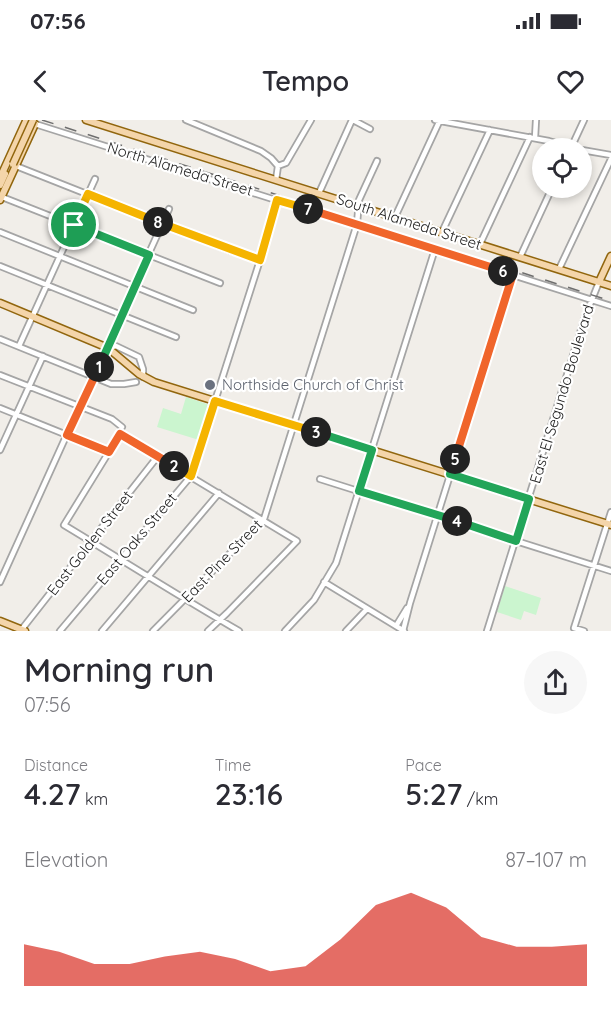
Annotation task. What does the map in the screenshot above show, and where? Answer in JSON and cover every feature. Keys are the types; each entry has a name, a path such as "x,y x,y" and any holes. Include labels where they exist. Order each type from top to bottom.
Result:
{"main road":[{"name":"North Alameda Street","path":"86,120 276,180"},
{"path":"1,197 30,121"},
{"path":"0,176 30,121"},
{"path":"0,185 13,164"},
{"name":"South Alameda Street","path":"276,180 611,286"},
{"name":"East El Segundo Boulevard","path":"599,282 611,256"},
{"path":"0,303 108,348 143,376 157,383 609,525"},
{"path":"0,621 23,630"}],"street":[{"path":"186,120 266,154 278,166"},
{"path":"278,166 286,163 312,120"},
{"path":"319,193 352,120 370,129"},
{"path":"395,217 438,120 533,138 536,120"},
{"path":"576,138 584,120"},
{"name":"North Alameda Street","path":"30,121 611,306"},
{"path":"442,232 490,130"},
{"path":"480,244 532,140"},
{"path":"559,269 611,157 592,152"},
{"name":"East Pine Street","path":"153,631 264,519 357,225 358,206 377,161"},
{"path":"13,164 260,260"},
{"path":"276,180 278,166"},
{"path":"19,346 95,179"},
{"path":"1,197 220,283"},
{"path":"520,257 547,198"},
{"name":"East Oaks Street","path":"60,631 191,476 277,200"},
{"path":"0,582 108,348 169,209"},
{"path":"0,232 193,310"},
{"path":"285,631 313,602 336,562 435,249"},
{"path":"0,266 176,337"},
{"path":"324,582 403,631 513,274"},
{"name":"East El Segundo Boulevard","path":"487,631 591,300 599,282"},
{"path":"0,339 118,385 136,382"},
{"path":"108,348 116,346 139,357 143,376"},
{"path":"0,450 43,356"},
{"path":"0,375 80,406 122,427"},
{"path":"0,408 109,452"},
{"path":"208,631 220,620 297,541 120,434 64,525 120,558 220,620 239,631"},
{"name":"East Golden Street","path":"23,630 158,456"},
{"path":"320,479 611,571"},
{"path":"102,631 219,493"},
{"path":"584,631 574,628 609,525 611,512"},
{"path":"396,626 410,603"},
{"path":"346,631 368,609"}],"green space":[{"path":"186,397 210,405 199,440 157,427 163,408 181,414"},
{"path":"505,586 541,598 536,615 524,611 521,620 497,612"}],"railway":[{"path":"42,120 611,301"}],"place":[{"name":"Northside Church of Christ","path":"210,385"}],"route":[{"path":"88,194 260,260 277,200 513,274 450,474 529,499 516,541 359,491 372,450 215,401 191,476 120,434 109,452 67,435 149,255 74,225 88,194"}]}
